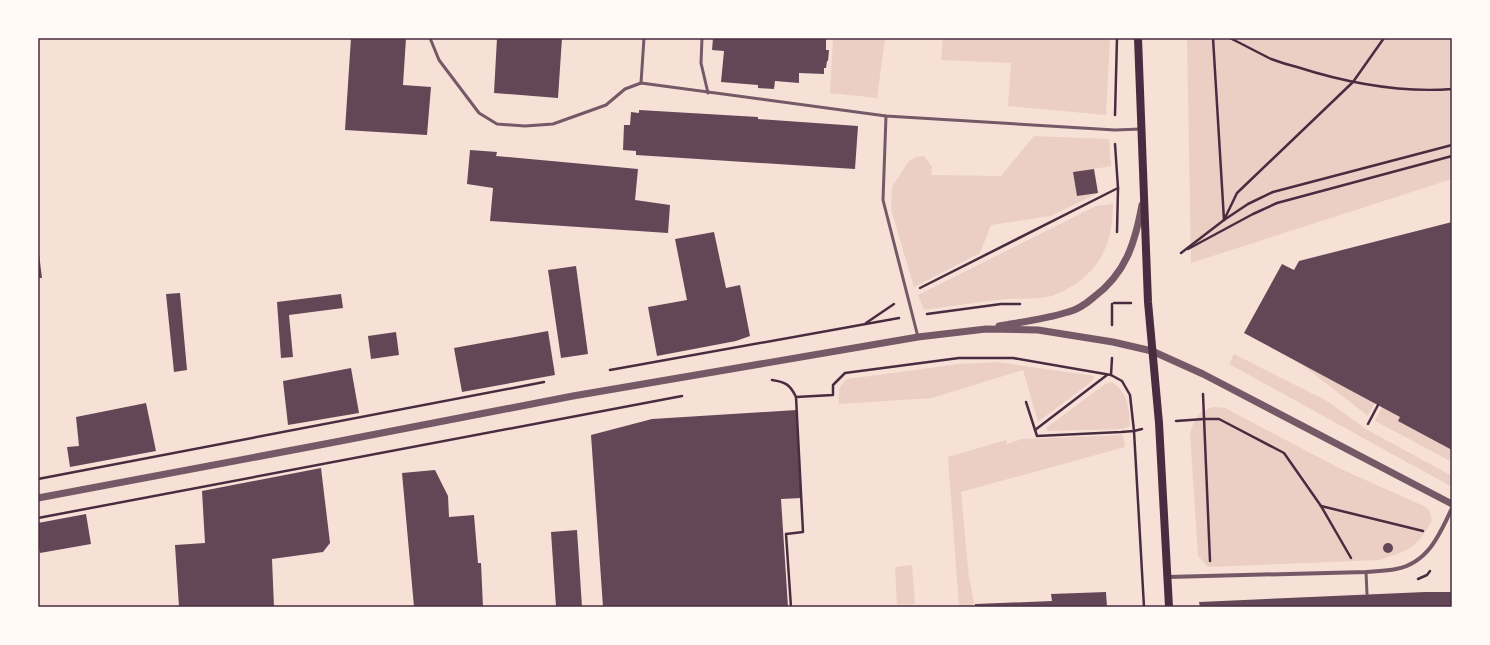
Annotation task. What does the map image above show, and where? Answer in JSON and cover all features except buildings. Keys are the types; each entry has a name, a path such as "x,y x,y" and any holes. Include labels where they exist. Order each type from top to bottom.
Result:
{"main road":[{"path":"1138,38 1148,302 1159,423 1168,607"}],"street":[{"path":"38,498 323,445 573,396 918,337 986,329 1069,312 1088,302 1116,277 1126,260 1136,235 1144,199"},
{"path":"986,329 1038,330 1112,342 1152,351 1203,374 1452,504"},
{"path":"1167,577 1366,572 1397,569 1417,561 1428,550 1439,535 1452,508"}],"lane":[{"path":"430,38 439,60 479,113 497,124 525,126 553,124 606,105 624,89 641,84 708,94 886,116 1115,130 1141,129"},
{"path":"641,84 644,38"},
{"path":"702,38 702,63 708,94"},
{"path":"886,116 883,200 918,337"},
{"path":"1366,572 1367,594"}],"path":[{"path":"1117,38 1115,130 1118,188 1117,236"},
{"path":"1213,38 1224,220"},
{"path":"1230,38 1272,59 1314,73 1353,82 1395,88 1439,90 1452,89"},
{"path":"1224,220 1237,193 1353,82 1384,38"},
{"path":"1452,146 1273,192 1248,204 1181,252 1277,203 1452,156"},
{"path":"865,324 908,295 1118,188"},
{"path":"796,397 833,395 833,385 845,373 959,358 1013,358 1112,375 1122,381 1130,395 1134,431 1144,607"},
{"path":"1203,374 1211,576"},
{"path":"1035,430 1107,375"},
{"path":"770,380 783,382 792,388 796,397 803,532 786,534 791,607"},
{"path":"38,518 684,396"},
{"path":"1026,402 1036,436 1134,431 1159,423 1219,419 1284,453 1321,506 1353,561 1366,572"},
{"path":"1368,424 1378,405"},
{"path":"1321,506 1439,535"},
{"path":"1417,579 1427,576 1432,569"}],"shaded area":[{"path":"833,38 885,38 877,98 830,93"},
{"path":"943,38 1110,38 1106,115 1008,106 1011,63 941,60"},
{"path":"1187,38 1452,38 1452,179 1191,263"},
{"path":"1034,136 1109,139 1111,166 1094,169 1098,193 1051,216 991,225 980,253 914,287 891,209 892,187 909,161 916,157 924,156 932,167 931,175 1001,176"},
{"path":"1113,204 1113,216 1109,239 1100,260 1093,269 1069,288 1055,295 1046,297 1006,299 924,310 918,295 1096,206"},
{"path":"1234,354 1327,401 1366,429 1452,476 1452,487 1229,364"},
{"path":"1296,360 1375,403 1368,416"},
{"path":"997,362 1095,376 1091,382 1038,422 1023,370 932,398 839,404 839,390 847,379 959,364"},
{"path":"1111,382 1121,390 1124,395 1128,407 1130,426 1123,429 1047,431 1046,428 1105,384"},
{"path":"1215,407 1225,408 1343,470 1426,507 1430,512 1432,520 1417,543 1405,551 1379,560 1208,567 1198,556 1190,433 1198,416 1205,410"},
{"path":"1382,407 1452,450 1452,462 1375,421"},
{"path":"1123,435 1125,447 961,492 969,578 975,607 959,607 948,457 1006,440 1007,444 1022,439"},
{"path":"912,565 915,604 897,605 895,567"}]}
